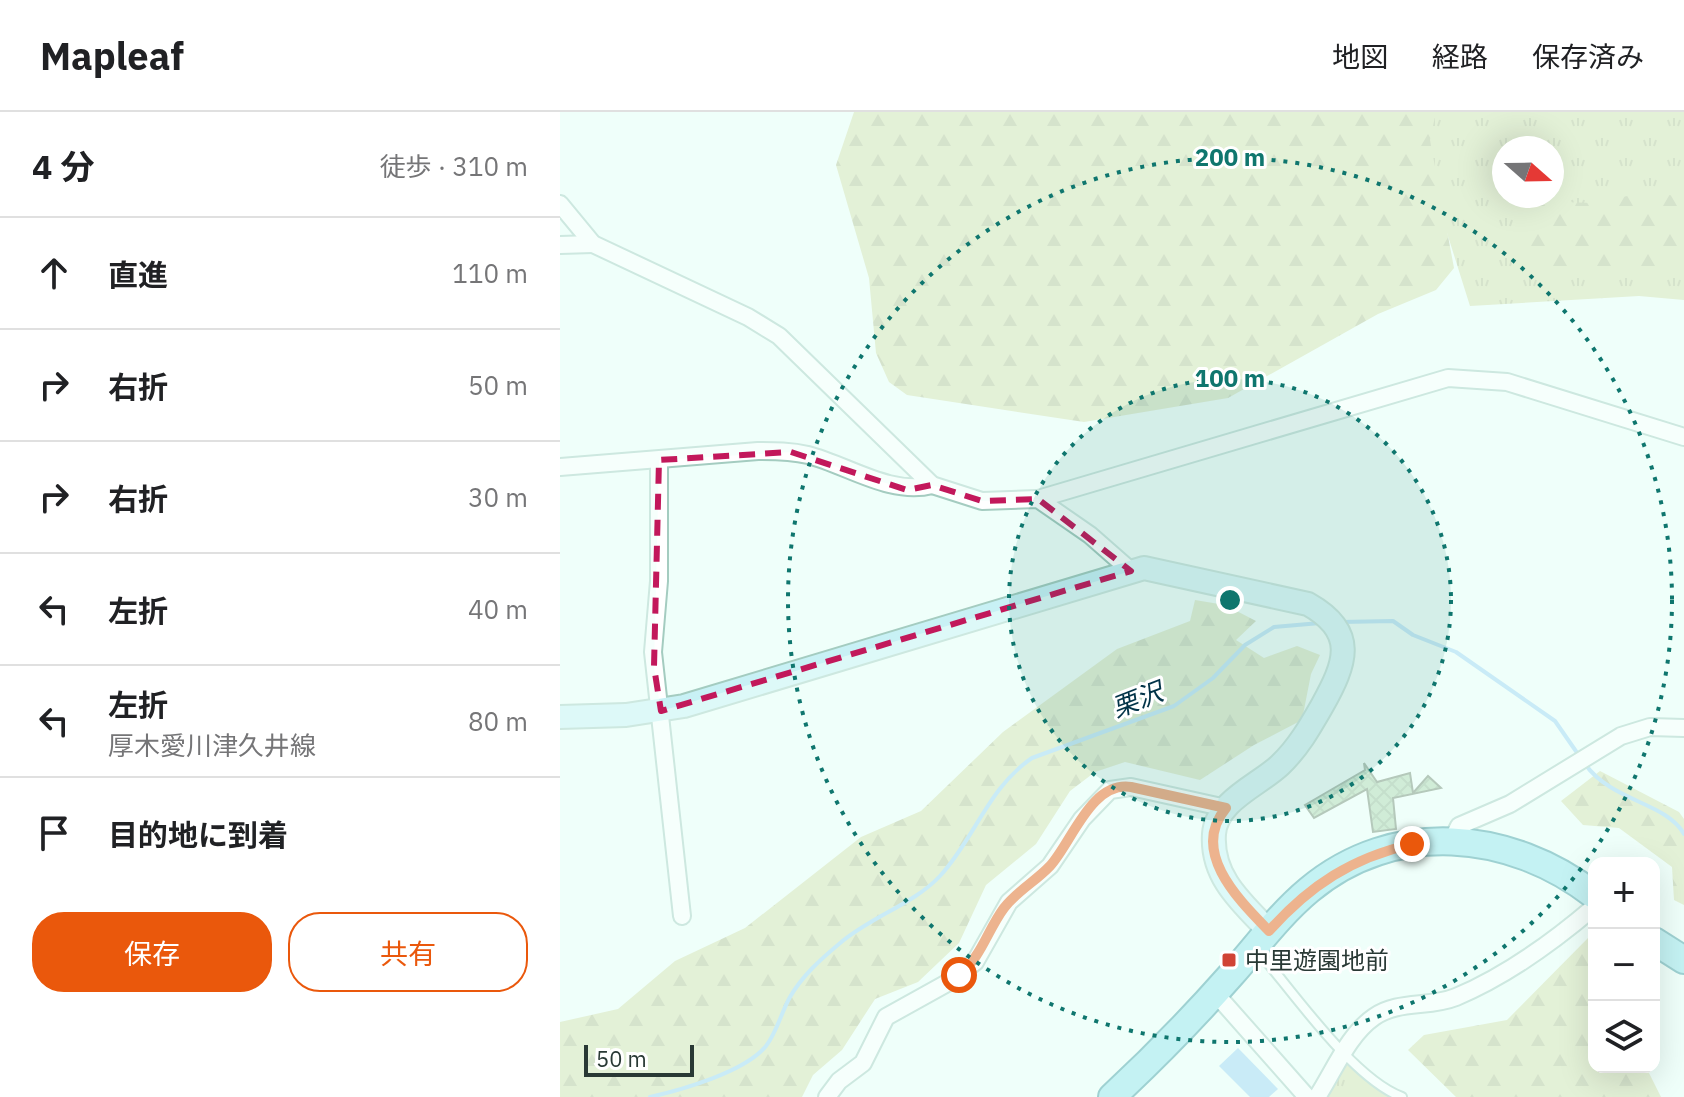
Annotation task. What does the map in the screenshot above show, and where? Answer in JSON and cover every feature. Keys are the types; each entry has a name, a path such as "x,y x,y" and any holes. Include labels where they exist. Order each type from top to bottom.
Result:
{"main road":[{"path":"1112,1097 1215,993 1309,890 1351,863 1393,848 1452,840 1525,853 1556,868 1588,891"},
{"path":"1660,945 1684,960"}],"street":[{"path":"560,204 593,244 766,327 932,485 982,501 1038,499 1448,378 1507,382 1684,437"},
{"path":"560,245 593,244"},
{"path":"560,467 758,451 791,452 835,463 907,490 932,485"},
{"path":"659,460 659,591 653,652 682,916"},
{"path":"1038,499 1090,535 1131,571"},
{"path":"560,717 661,711 1131,571 1156,568 1227,589 1296,600 1332,622 1343,647 1342,666 1305,736 1280,765 1226,808 1214,829 1219,867 1262,939"},
{"path":"1452,840 1459,826 1499,810 1636,730 1684,728"},
{"path":"827,1097 839,1081 860,1068 886,1017 949,982 975,962 1009,902 1050,866 1082,819 1110,790 1131,787 1226,808"},
{"path":"1317,1097 1343,1054 1375,1016 1400,1006 1434,1004 1467,992 1553,941 1588,912"},
{"path":"1215,993 1307,1097"}],"lane":[{"path":"1262,939 1343,1054 1388,1092 1402,1097"}],"highlighted area":[{"path":"791,452 907,490 932,485 982,501 1038,499 1131,571 841,659 661,711 654,667 659,460"}],"green space":[{"path":"854,112 1436,112 1430,140 1454,268 1436,290 1378,314 1228,398 1084,422 907,395 889,382 876,353 869,278 836,165"},
{"path":"1409,112 1684,112 1684,300 1639,296 1470,306"},
{"path":"1647,192 1684,197 1684,263 1620,272 1556,271 1513,251 1530,208 1564,208 1564,202 1593,203"},
{"path":"1195,600 1225,605 1256,621 1236,640 1264,658 1297,646 1320,655 1311,674 1302,720 1254,745 1200,780 1125,762 1095,772 1070,791 1036,844 986,885 959,943 918,982 875,999 842,1050 813,1075 802,1097 560,1097 560,1022 618,1009 675,961 745,928 861,837 921,811 1003,732 1117,649 1190,621"},
{"path":"1600,771 1679,812 1684,819 1684,905 1674,900 1672,867 1619,828 1583,825 1561,801"},
{"path":"1588,938 1588,1073 1649,1073 1661,1097 1456,1097 1408,1050 1424,1035 1507,1020"},
{"path":"1352,1062 1397,1097 1325,1097 1344,1064"}],"water":[{"path":"1238,1048 1278,1089 1269,1097 1250,1097 1219,1066"}],"building":[{"path":"1364,763 1377,782 1410,773 1413,793 1428,776 1441,788 1393,798 1396,829 1373,832 1367,789 1314,818 1305,805 1365,770"}],"waterway":[{"name":"栗沢","path":"1341,622 1393,621 1413,635 1456,652 1555,721 1580,757"},
{"name":"栗沢","path":"650,1097 712,1079 756,1055 770,1041 790,997 812,968 851,934 918,895 940,876 993,798 1032,758 1174,706 1213,678 1245,645 1274,627 1320,623"},
{"name":"栗沢","path":"1585,764 1609,786 1665,815 1684,834"}],"place":[{"name":"中里遊園地前","path":"1229,960"}],"route":[{"path":"959,975 975,962 996,919 1009,902 1050,866 1095,803 1117,787 1131,787 1226,808 1214,829 1216,856 1222,877 1269,931 1298,900 1330,875 1372,854 1412,844"}]}
